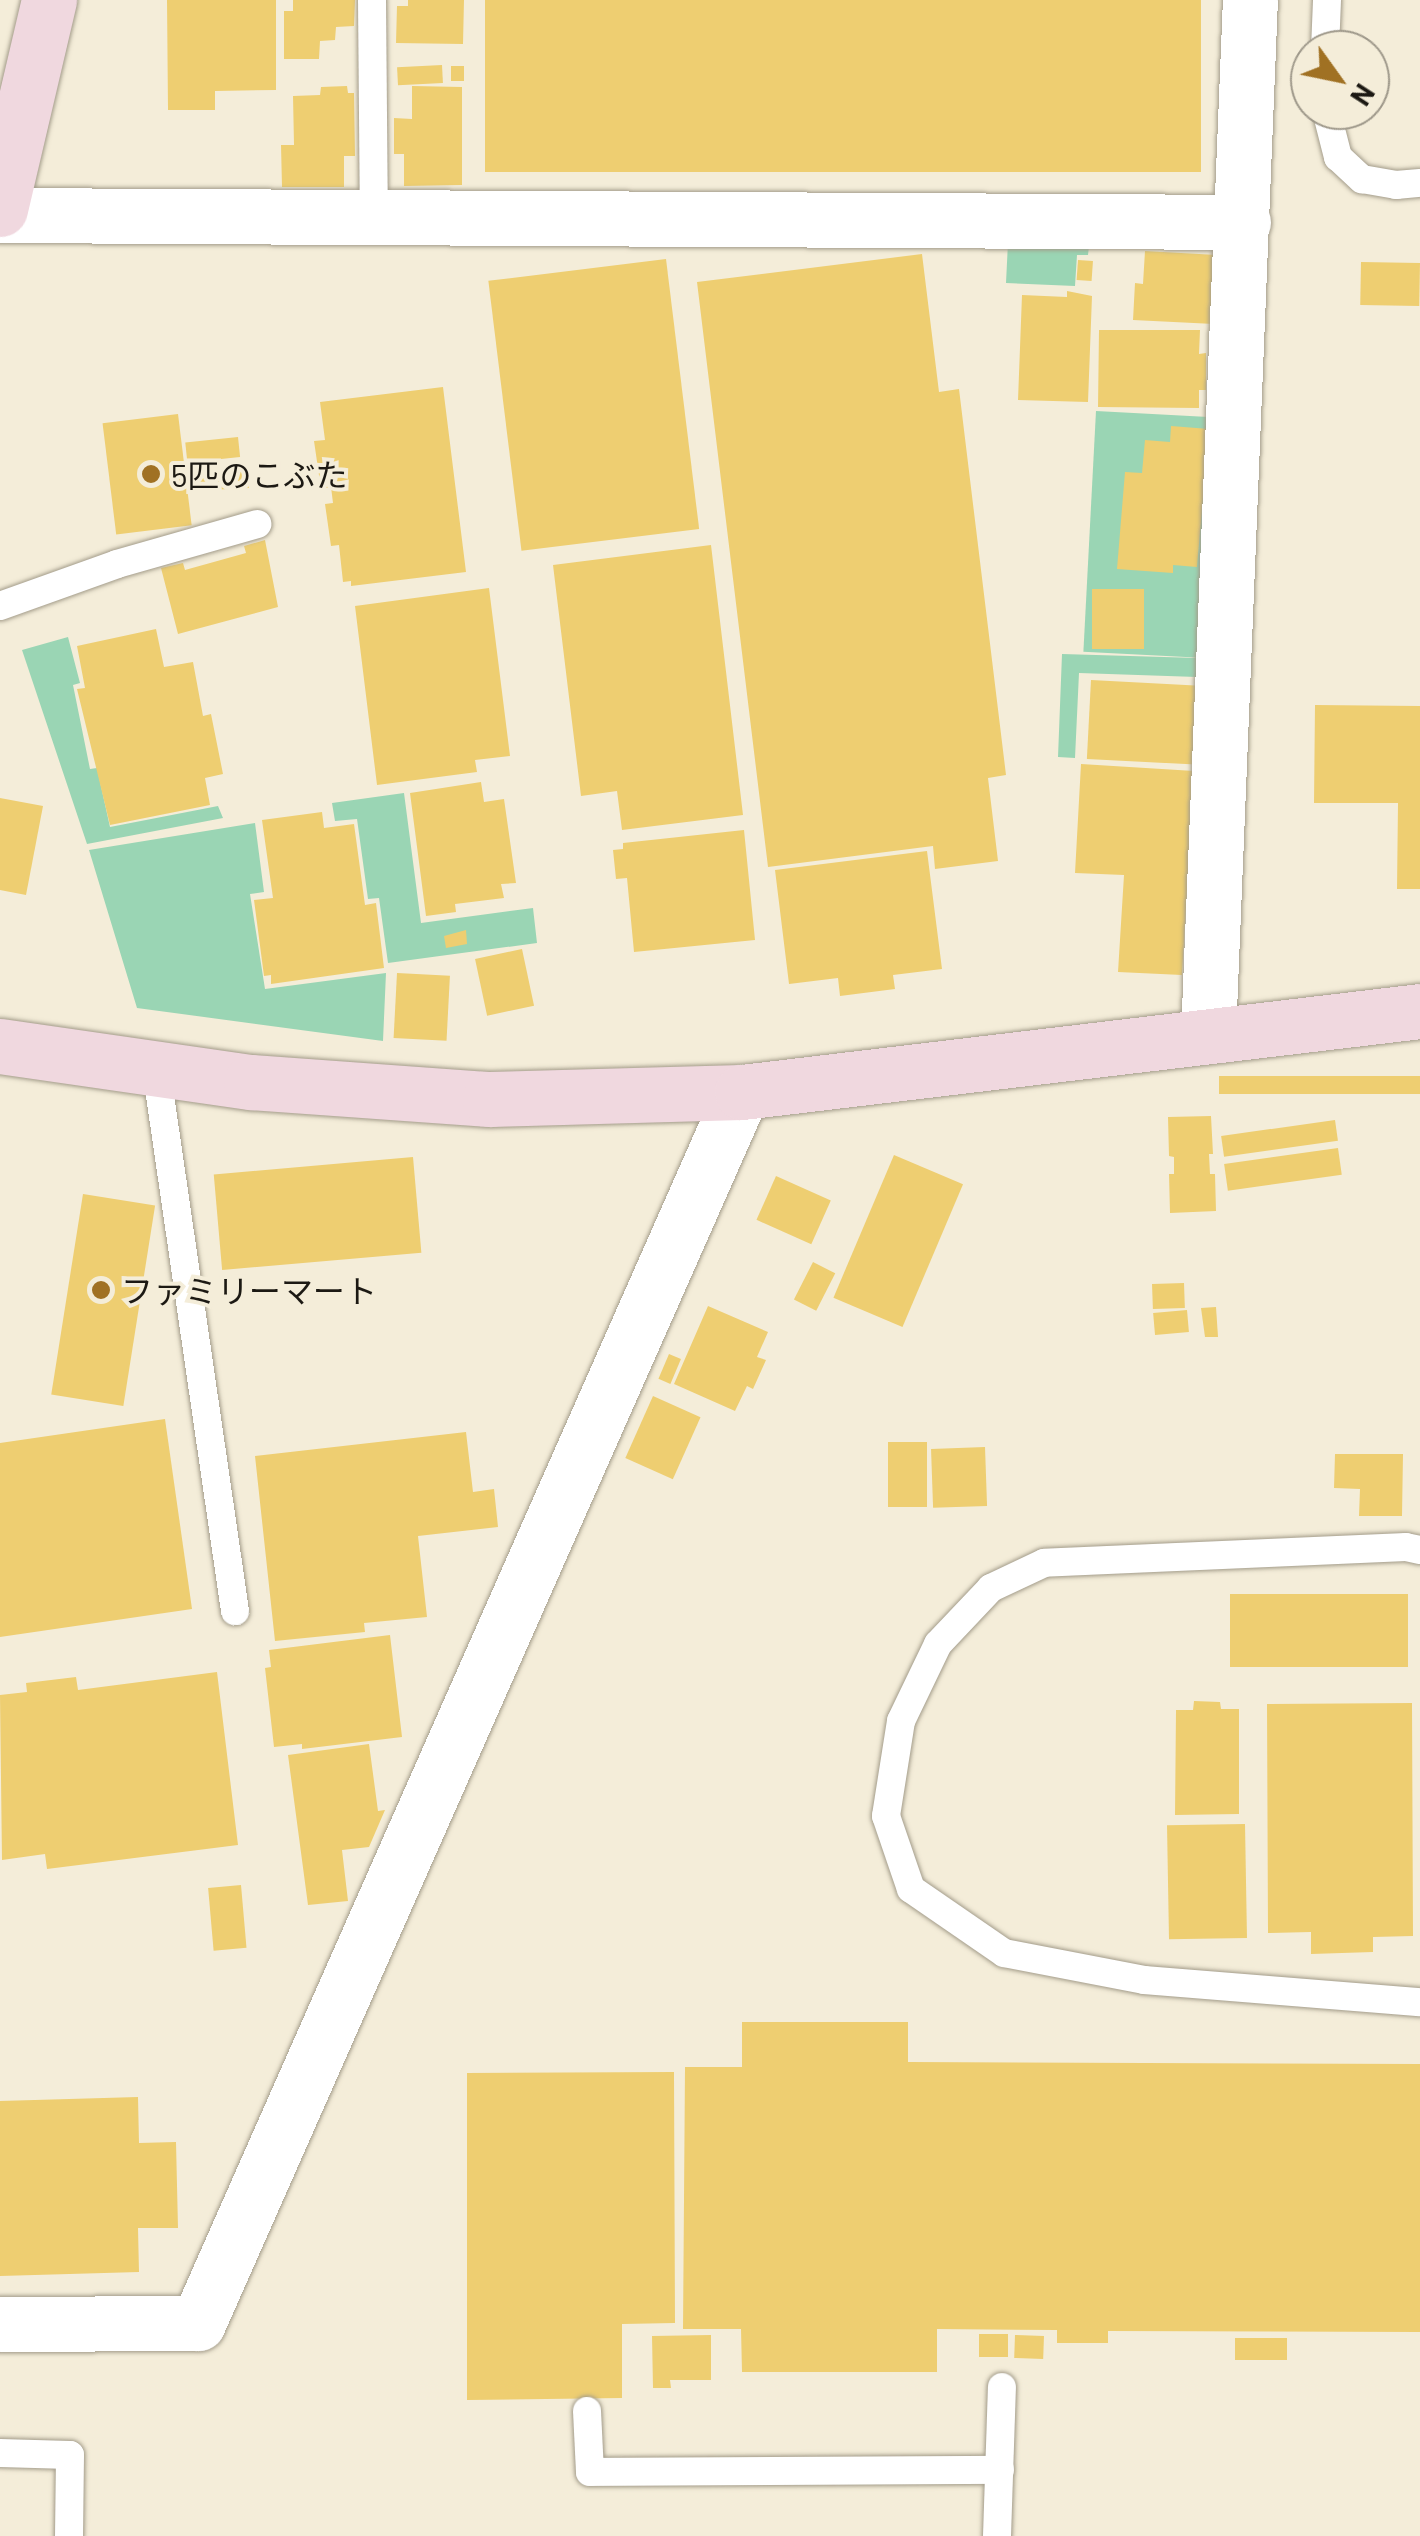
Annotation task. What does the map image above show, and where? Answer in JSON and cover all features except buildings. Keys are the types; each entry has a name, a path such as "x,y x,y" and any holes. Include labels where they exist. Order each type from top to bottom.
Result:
{"street":[{"path":"48,0 0,212 1244,222"},
{"path":"1208,1035 1244,222 1250,0"},
{"path":"0,1046 250,1082 490,1098 742,1092 1420,1011"},
{"path":"0,2324 198,2323 742,1092"}],"lane":[{"path":"372,0 374,217"},
{"path":"1326,30 1327,0"},
{"path":"1331,130 1338,157 1362,178 1396,186 1420,183"},
{"path":"0,606 117,564 257,524"},
{"path":"156,1068 234,1611"},
{"path":"1420,1550 1406,1546 1044,1563 991,1588 938,1644 900,1721 886,1816 911,1889 1004,1953 1144,1980 1420,2002"},
{"path":"997,2536 1002,2387"},
{"path":"587,2410 590,2472 1000,2470"},
{"path":"0,2453 70,2455 69,2536"}],"green space":[{"path":"1008,242 1089,246 1088,255 1077,255 1075,286 1006,283"},
{"path":"1096,411 1218,417 1205,658 1083,652"},
{"path":"68,637 80,683 73,685 90,769 97,768 110,827 218,806 223,818 87,844 22,650"},
{"path":"1062,654 1198,658 1197,677 1079,673 1075,758 1058,757"},
{"path":"404,793 421,923 533,908 537,943 388,963 379,898 368,899 357,819 335,821 332,803"},
{"path":"255,823 264,892 250,894 265,989 386,973 383,1041 137,1008 89,850"}],"place":[{"name":"5匹のこぶた","path":"151,474"},
{"name":"ファミリーマート","path":"101,1290"}]}
